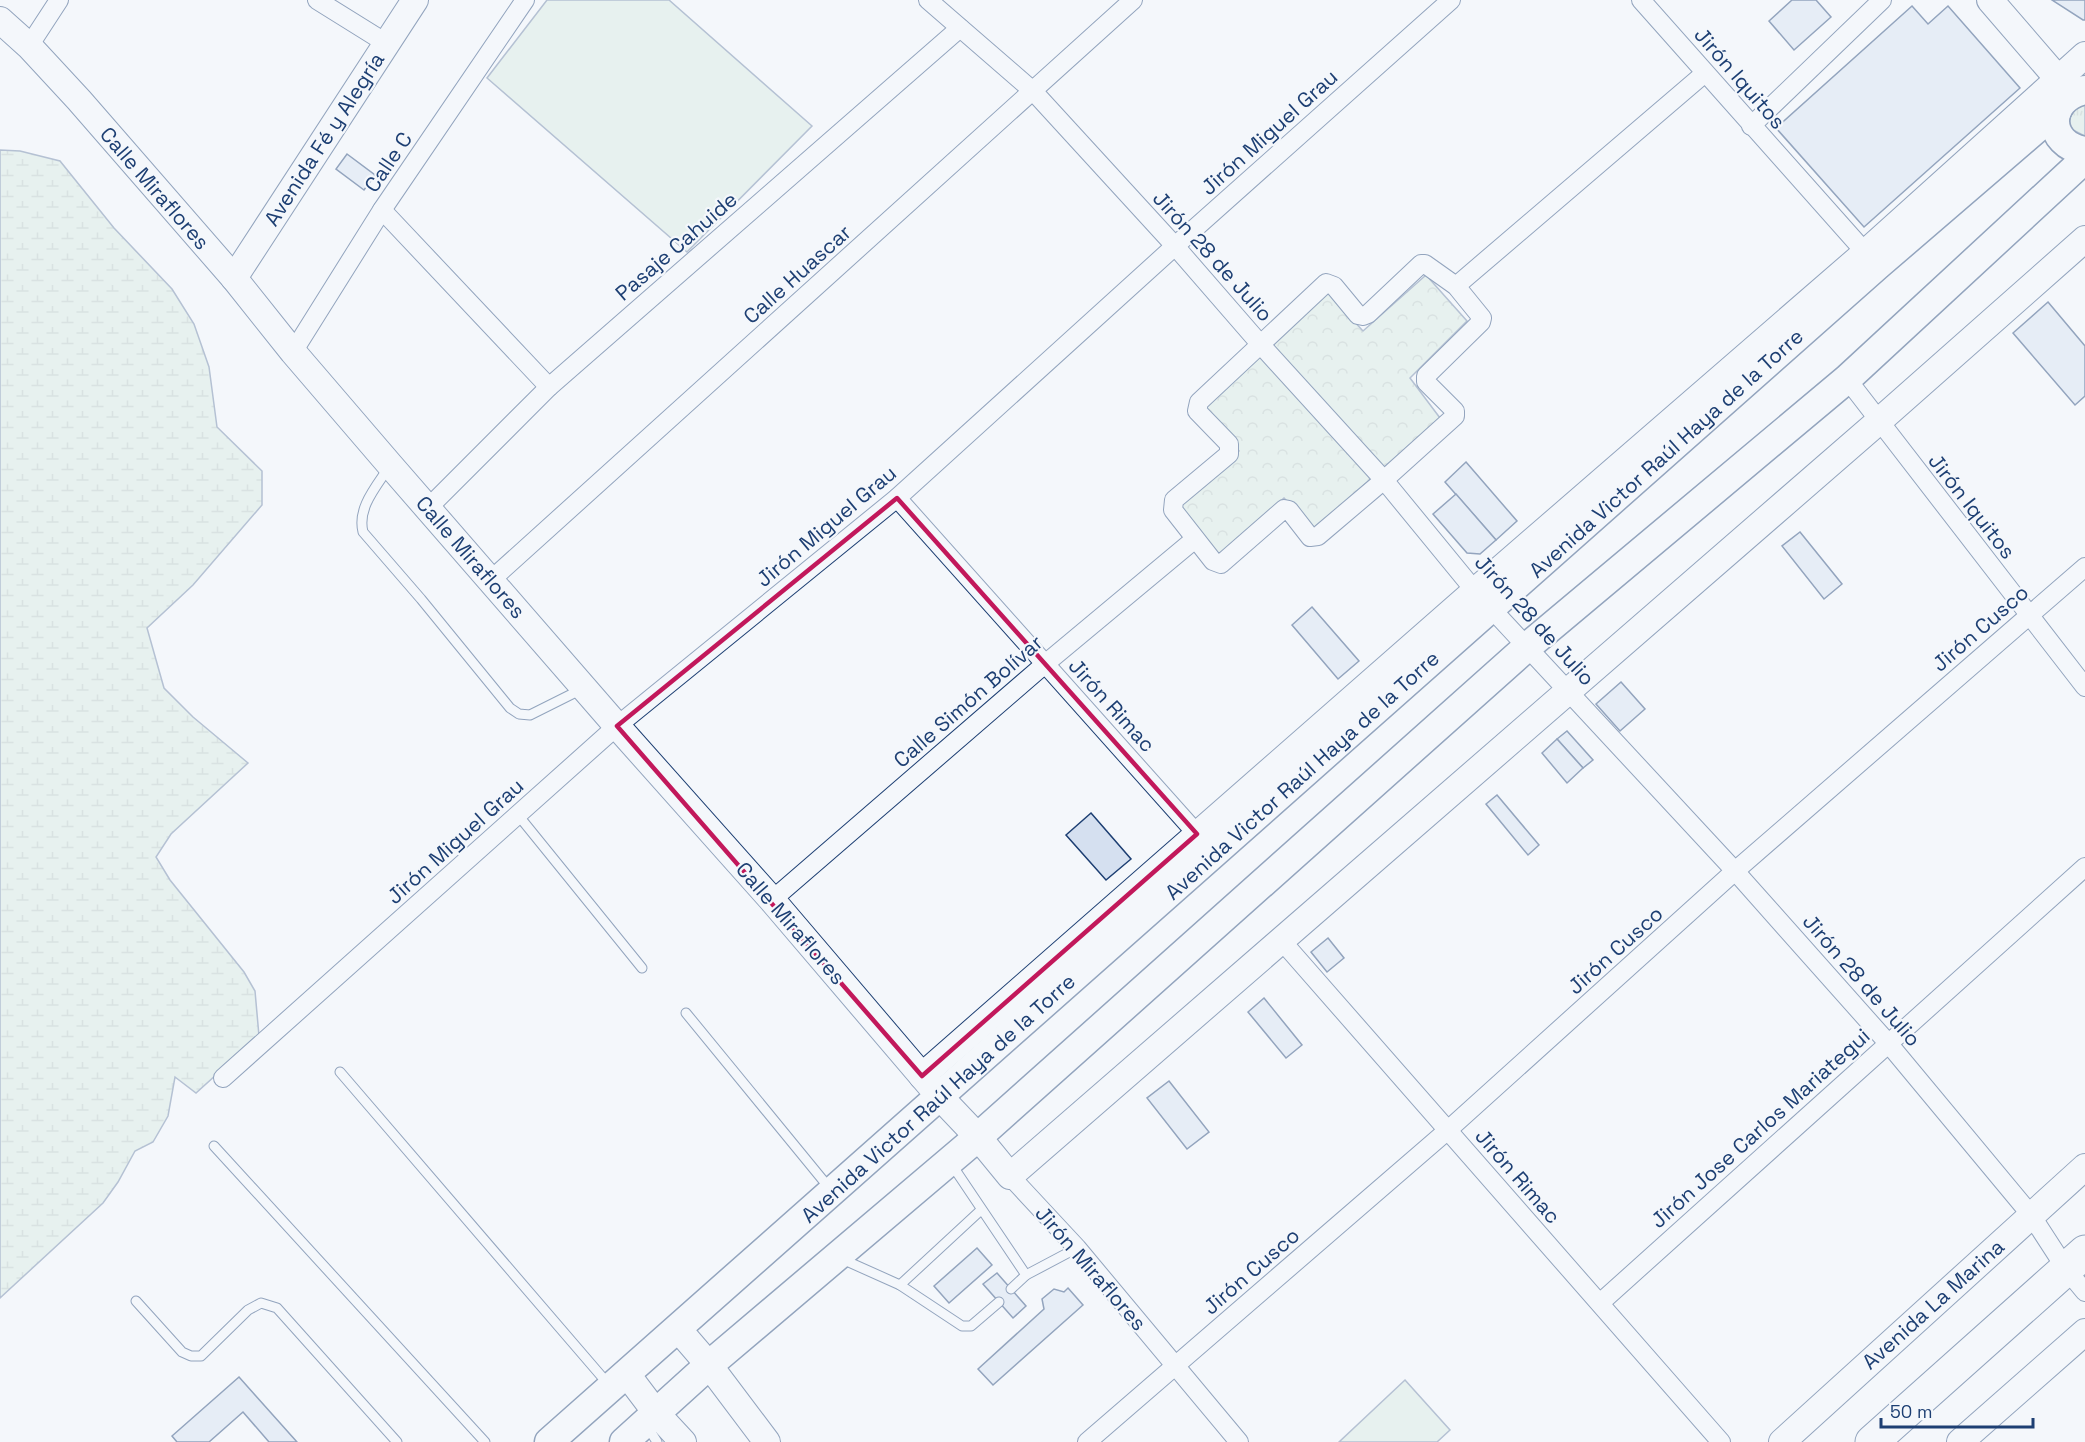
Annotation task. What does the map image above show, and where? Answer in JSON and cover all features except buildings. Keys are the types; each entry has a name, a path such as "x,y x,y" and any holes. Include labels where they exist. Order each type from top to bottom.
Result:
{"highway":[{"path":"1872,1442 2079,1271"}],"main road":[{"path":"2071,93 2055,121 2061,139 2068,145 2085,151"},
{"name":"Avenida Victor Raúl Haya de la Torre","path":"549,1442 832,1192 931,1087 1871,259 2071,93"},
{"path":"646,1430 709,1365 978,1137 1527,647 1847,379 2085,159"}],"street":[{"path":"29,46 59,0"},
{"path":"317,0 386,44"},
{"name":"Avenida Fé y Alegría","path":"234,278 415,0"},
{"name":"Calle C","path":"293,352 382,210 525,0"},
{"name":"Jirón 28 de Julio","path":"928,0 1033,91 1175,246 1261,345 1384,480 1483,599 1736,872 1888,1043 2079,1271"},
{"name":"Calle Huascar","path":"491,580 1133,0"},
{"name":"Jirón Miguel Grau","path":"223,1078 617,726 897,498 1451,0"},
{"name":"Jirón Iquitos","path":"1641,0 1871,259"},
{"path":"1751,126 1882,0"},
{"path":"1990,0 2071,93 2085,55"},
{"name":"Calle Miraflores","path":"0,20 29,46 79,99 234,278 293,352 390,465 772,900 931,1087"},
{"name":"Pasaje Cahuide","path":"429,507 549,387 960,28"},
{"path":"1456,286 1705,73"},
{"path":"382,210 549,387"},
{"path":"1010,1176 1878,422 2085,239"},
{"path":"1421,264 1425,264 1456,286 1482,318 1426,376 1426,382 1455,411 1455,417 1384,480 1314,537 1310,537 1287,509 1221,564 1213,561 1173,510 1174,500 1229,454 1229,444 1197,411 1198,402 1326,284 1334,286 1358,315 1363,316 1368,314 1421,264"},
{"name":"Jirón Iquitos","path":"1847,379 2085,687"},
{"name":"Jirón Rimac","path":"897,498 1197,834"},
{"name":"Calle Simón Bolívar","path":"772,900 1045,664 1195,539"},
{"name":"Jirón Cusco","path":"1087,1442 1448,1130 1736,872 2085,567"},
{"path":"931,1087 1197,834 1483,599"},
{"name":"Jirón Jose Carlos Mariategui","path":"1600,1303 2085,867"},
{"name":"Jirón Rimac","path":"1281,940 1721,1442"},
{"name":"Jirón Miraflores","path":"931,1087 1077,1248 1239,1442"},
{"name":"Avenida La Marina","path":"1782,1442 2085,1167"},
{"path":"678,1329 709,1365 767,1442"},
{"path":"1960,1442 2085,1332"},
{"path":"618,1380 646,1430 683,1442"}],"lane":[{"path":"390,465 362,510 360,523 363,532 510,708 519,714 530,715 584,688"},
{"path":"518,815 642,968"},
{"path":"686,1013 832,1192"},
{"path":"340,1072 618,1380"},
{"path":"214,1146 485,1442"},
{"path":"949,1161 1026,1275"},
{"path":"900,1285 981,1210"},
{"path":"1011,1289 1026,1275 1077,1248"},
{"path":"837,1256 900,1285 962,1326 971,1326 999,1302"},
{"path":"136,1301 182,1352 191,1356 201,1356 248,1310 261,1303 277,1308 397,1442"}],"highlighted area":[{"path":"897,498 1197,834 922,1076 617,726"}],"green space":[{"path":"547,0 669,0 812,126 687,252 487,78"},
{"path":"2085,105 2085,136 2073,130 2070,118 2077,109"},
{"path":"0,150 20,151 60,161 114,228 172,289 194,324 209,367 217,427 262,471 262,505 193,585 147,628 164,688 193,717 248,763 171,834 156,857 170,880 244,972 255,991 259,1036 196,1093 175,1077 168,1116 153,1142 135,1151 103,1203 0,1298"},
{"path":"1426,275 1467,321 1410,378 1440,418 1314,529 1284,498 1218,556 1178,508 1239,451 1205,407 1327,292 1363,331"},
{"path":"1405,1380 1450,1430 1437,1442 1339,1442"}]}
